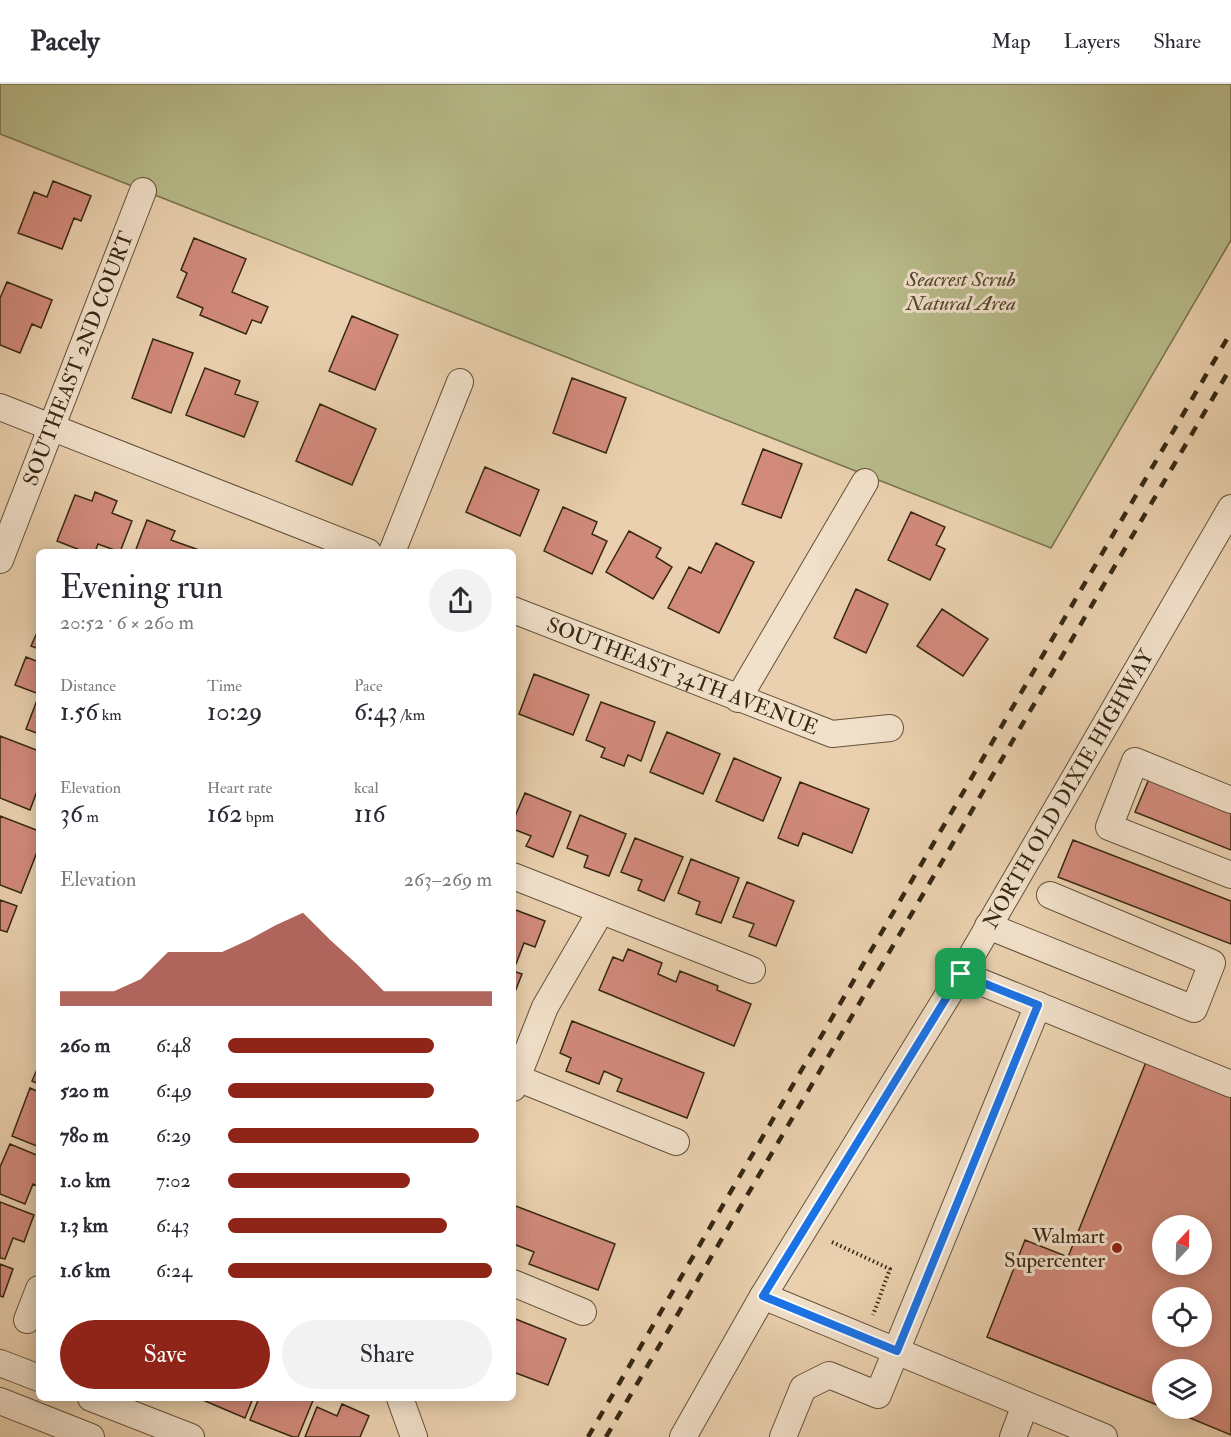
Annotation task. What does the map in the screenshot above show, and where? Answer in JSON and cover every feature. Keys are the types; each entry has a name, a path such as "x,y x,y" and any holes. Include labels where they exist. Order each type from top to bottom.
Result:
{"street":[{"name":"SOUTHEAST 2ND COURT","path":"0,560 143,190"},
{"path":"393,549 460,382"},
{"path":"0,407 360,549"},
{"path":"738,699 865,482"},
{"name":"NORTH OLD DIXIE HIGHWAY","path":"683,1437 763,1296 961,974 1231,508"},
{"name":"SOUTHEAST 34TH AVENUE","path":"516,611 832,734 890,728"},
{"path":"1231,800 1135,761 1109,827 1231,875"},
{"path":"516,877 752,970"},
{"path":"988,927 1194,1009 1212,963 1050,895"},
{"path":"516,1080 544,1007 602,911"},
{"path":"961,974 1231,1084"},
{"path":"783,1437 802,1389 829,1375 878,1395 1038,1005"},
{"path":"516,1083 676,1142"},
{"path":"516,1284 583,1312"},
{"path":"27,1320 36,1296"},
{"path":"763,1296 1094,1435"},
{"path":"0,1363 36,1377"},
{"path":"0,1401 91,1437"},
{"path":"99,1401 191,1437"},
{"path":"395,1437 403,1405"},
{"path":"403,1405 414,1437"},
{"path":"1013,1437 1025,1405"}],"path":[{"path":"832,1242 890,1269 872,1314 883,1318"}],"green space":[{"name":"Seacrest Scrub Natural Area","path":"0,84 1231,84 1231,240 1051,548 0,134"}],"building":[{"path":"53,181 91,196 81,221 74,218 62,249 18,233 34,192 47,197"},
{"path":"194,238 246,259 232,292 268,307 261,323 252,320 246,334 200,315 203,308 177,297 187,273 181,270"},
{"path":"7,282 52,300 41,328 32,324 20,353 0,345 0,298"},
{"path":"352,316 398,335 375,390 329,371"},
{"path":"153,339 193,353 171,413 132,398"},
{"path":"205,368 240,381 235,394 258,402 244,437 186,415"},
{"path":"572,378 626,398 606,453 553,433"},
{"path":"320,404 376,429 352,485 296,461"},
{"path":"763,449 802,464 781,518 742,504"},
{"path":"485,467 539,490 520,536 466,512"},
{"path":"95,492 117,501 112,513 132,521 121,549 112,549 98,544 96,549 77,549 57,541 75,495 92,501"},
{"path":"563,507 597,522 592,534 607,541 592,574 544,551"},
{"path":"911,512 945,527 936,545 945,549 930,580 888,560"},
{"path":"147,520 175,531 171,540 196,549 136,549"},
{"path":"629,531 661,548 656,557 672,567 653,599 606,572"},
{"path":"716,543 754,562 719,633 668,608 689,567 701,573"},
{"path":"856,589 888,604 866,653 834,638"},
{"path":"942,609 988,639 963,676 917,646"},
{"path":"36,635 36,648 31,646"},
{"path":"26,657 36,661 36,693 15,685"},
{"path":"534,674 589,695 573,735 519,714"},
{"path":"601,702 655,722 641,761 628,755 624,766 601,757 605,748 586,740"},
{"path":"36,703 36,733 26,729"},
{"path":"667,732 720,754 703,794 650,772"},
{"path":"0,736 36,750 36,794 30,810 0,798"},
{"path":"734,758 781,778 763,821 716,801"},
{"path":"1149,779 1231,812 1231,850 1135,812"},
{"path":"800,782 869,809 852,853 803,833 798,846 778,838"},
{"path":"525,793 571,812 553,857 526,846 531,836 516,830 516,814"},
{"path":"580,815 626,834 609,876 584,867 588,856 567,848"},
{"path":"0,816 36,830 36,855 21,893 0,885"},
{"path":"635,838 683,857 664,901 638,890 642,880 621,872"},
{"path":"1073,840 1231,901 1231,944 1058,877"},
{"path":"691,859 739,878 721,923 696,914 700,902 678,893"},
{"path":"747,882 794,901 776,946 749,936 754,924 733,917"},
{"path":"0,900 17,906 7,932 0,930"},
{"path":"516,910 545,921 535,947 524,943 516,964"},
{"path":"628,949 662,963 658,974 676,982 680,971 718,986 717,990 751,1004 734,1046 599,990 613,957 623,961"},
{"path":"516,972 522,974 516,989"},
{"path":"572,1021 704,1073 687,1118 617,1091 622,1079 604,1071 599,1084 566,1071 571,1058 560,1053"},
{"name":"Walmart Supercenter","path":"1146,1062 1231,1096 1231,1435 1192,1419 1212,1419 1212,1359 1152,1359 1152,1403 987,1337 1025,1240 1068,1257"},
{"path":"30,1088 36,1091 36,1146 12,1136"},
{"path":"10,1144 36,1155 36,1186 33,1184 25,1204 0,1194 0,1167"},
{"path":"0,1202 34,1215 24,1242 13,1238 5,1259 0,1258"},
{"path":"516,1206 615,1244 598,1290 529,1264 534,1252 516,1245"},
{"path":"0,1264 13,1269 3,1297 0,1296"},
{"path":"516,1319 566,1339 548,1385 516,1373"},
{"path":"205,1401 252,1401 245,1418"},
{"path":"258,1401 313,1401 298,1437 250,1420"},
{"path":"342,1404 369,1416 360,1437 305,1437 317,1407 337,1416"}],"railway":[{"path":"588,1437 1231,332"},
{"path":"606,1437 1231,367"}],"place":[{"name":"Walmart Supercenter","path":"1117,1248"}],"route":[{"path":"961,974 1038,1005 897,1351 763,1296 961,974"}]}
